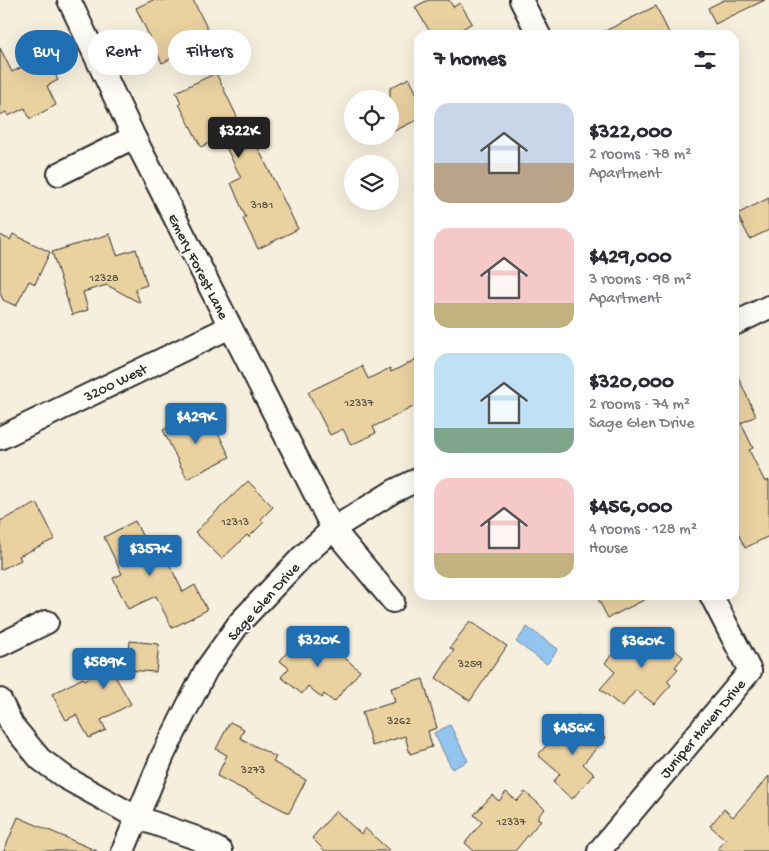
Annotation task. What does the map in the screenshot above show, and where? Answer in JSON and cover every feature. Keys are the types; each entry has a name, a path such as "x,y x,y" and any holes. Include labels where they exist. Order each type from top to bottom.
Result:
{"street":[{"name":"Emery Forest Lane","path":"69,0 134,137 333,529 393,601"},
{"path":"521,0 536,30"},
{"path":"59,174 134,137"},
{"path":"739,319 769,307"},
{"name":"3200 West","path":"0,438 230,326"},
{"name":"Sage Glen Drive","path":"123,851 163,755 206,670 240,622 302,557 333,529 414,482"},
{"name":"Juniper Haven Drive","path":"599,851 750,671 714,600"},
{"path":"0,645 47,622"},
{"path":"0,700 12,725 40,759 66,778 136,817 196,838 221,851"}],"water":[{"path":"527,627 558,649 547,664 516,642"},
{"path":"450,725 468,761 452,769 434,733"}],"building":[{"path":"153,0 193,0 208,30 168,30 168,60 162,63 158,55 158,30 146,30 136,8"},
{"path":"428,0 449,0 453,7 460,3 472,23 460,30 429,30 415,7"},
{"path":"724,0 765,0 715,24 708,8"},
{"path":"656,6 668,30 607,30"},
{"path":"0,48 12,72 15,70 15,75 56,75 58,80 47,86 56,105 30,119 25,108 8,116 6,112 0,115"},
{"path":"212,75 217,75 240,123 248,119 256,136 253,138 298,229 258,249 243,219 246,218 231,183 241,178 221,137 201,147 179,104 181,103 176,92"},
{"path":"409,78 414,88 414,121 399,129 399,90 390,90 390,88"},
{"path":"769,198 769,230 750,239 739,218 739,213"},
{"path":"13,234 50,252 35,284 29,281 16,306 3,300 0,293 0,235 10,240"},
{"path":"110,234 117,255 136,249 147,285 135,289 140,303 107,285 83,292 88,310 72,315 52,252"},
{"path":"414,360 414,406 373,427 376,433 351,445 343,429 330,435 308,392 362,366 368,379 390,368 391,372"},
{"path":"739,379 756,416 741,423 753,448 749,450 765,482 769,480 769,536 745,548 739,535"},
{"path":"208,413 230,457 187,479 163,430 193,415 196,420"},
{"path":"248,481 273,507 261,519 264,522 222,559 195,532"},
{"path":"37,503 55,539 19,556 21,560 0,570 0,521"},
{"path":"135,521 153,558 164,553 183,592 195,585 207,610 172,628 156,596 128,609 113,578 122,574 104,537"},
{"path":"599,600 644,600 608,618"},
{"path":"470,621 507,646 470,701 436,678 454,650 450,648"},
{"path":"648,627 683,657 675,667 678,669 667,681 671,685 654,704 636,690 622,707 600,689 615,672 605,663 618,647 625,653"},
{"path":"318,631 336,646 333,648 360,671 334,702 324,694 322,698 308,686 302,694 281,677 289,668 280,661 296,641 304,648"},
{"path":"130,641 159,644 156,672 111,669 131,704 101,720 106,730 89,738 76,715 66,720 52,694 83,678 85,680 129,656"},
{"path":"423,679 437,728 428,731 432,747 410,754 405,736 372,746 362,712 395,702 391,688"},
{"path":"578,715 605,738 583,764 594,774 572,799 553,782 560,774 538,755 552,739 555,742"},
{"path":"230,722 244,729 240,738 276,757 273,762 306,780 289,813 217,776 227,755 216,749"},
{"path":"769,776 769,851 716,851 726,840 710,826 724,809 733,817"},
{"path":"506,792 517,801 525,792 545,809 537,818 541,820 515,851 474,851 465,843 482,822 474,815 492,795 499,801"},
{"path":"336,811 361,834 365,828 390,851 325,851 312,838"},
{"path":"18,817 97,851 4,851"}]}
